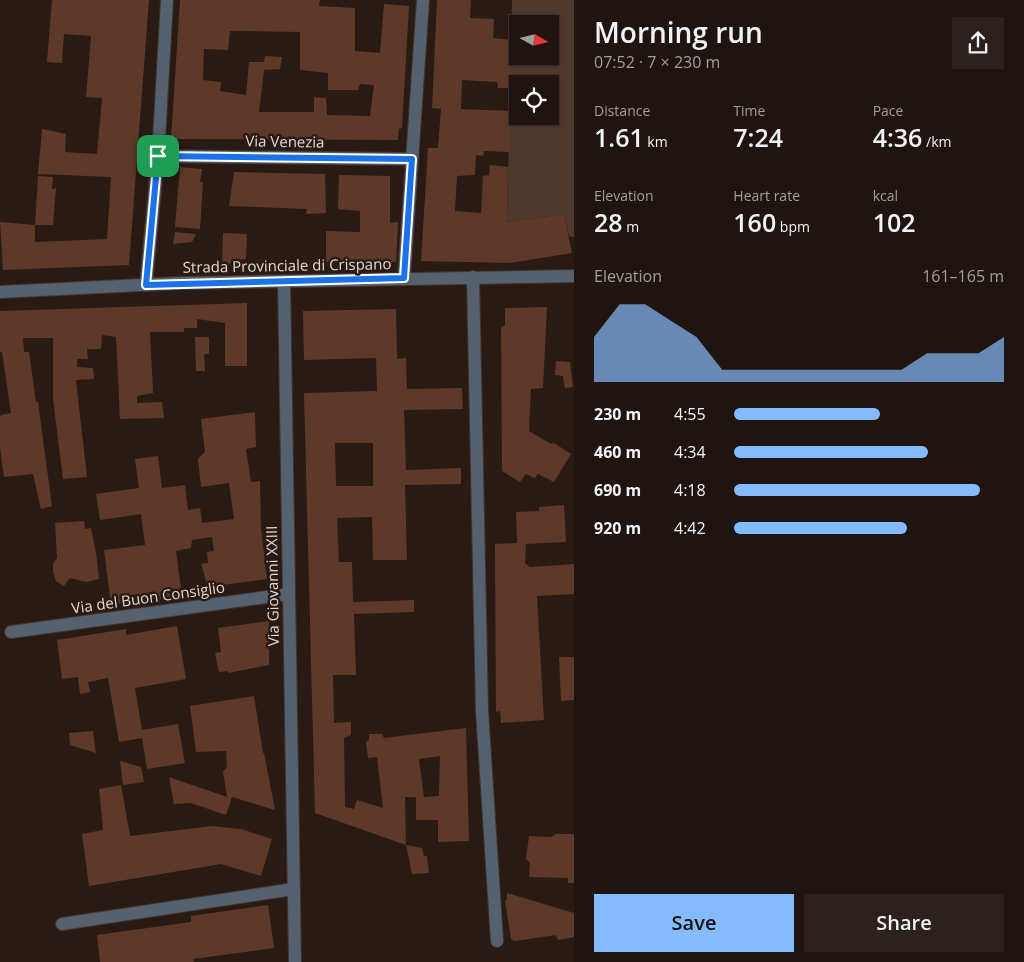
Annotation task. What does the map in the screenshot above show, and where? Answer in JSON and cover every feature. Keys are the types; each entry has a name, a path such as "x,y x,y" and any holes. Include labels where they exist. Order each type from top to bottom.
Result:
{"street":[{"path":"146,285 158,156 167,0"},
{"path":"404,278 423,0"},
{"name":"Via Venezia","path":"158,156 412,159"},
{"name":"Strada Provinciale di Crispano","path":"0,292 284,281 574,276"},
{"path":"473,277 482,711 497,940"},
{"name":"Via Giovanni XXIII","path":"284,281 295,962"},
{"name":"Via del Buon Consiglio","path":"11,632 289,594"},
{"path":"62,924 294,889"}],"shaded area":[{"path":"512,0 574,0 574,237 569,236 564,214 507,222 509,125 559,125 559,75 510,75 511,65 559,65 559,15 512,15"}],"building":[{"path":"52,0 149,0 129,265 3,270 0,222 35,225 35,242 107,239 111,177 38,174 42,129 66,134 65,152 97,154 102,98 86,97 91,36 64,34 62,63 47,62"},
{"path":"180,0 320,0 319,6 355,8 355,51 380,53 384,4 409,6 402,128 399,129 398,140 171,139","holes":["230,31 300,32 300,70 328,73 328,90 358,90 360,84 374,85 370,116 327,115 326,98 314,97 314,112 259,112 264,70 280,69 282,57 265,56 264,62 249,62 246,95 220,91 221,82 203,80 204,49 228,50"]},
{"path":"437,0 471,0 470,18 494,19 493,38 509,40 509,65 512,65 512,75 509,75 509,88 498,88 497,82 462,80 461,109 509,111 510,152 484,151 483,156 476,155 475,175 457,176 455,211 481,213 483,176 489,175 490,165 508,167 507,222 564,214 572,253 510,263 421,261 428,148 438,148 441,109 432,108"},
{"path":"180,167 202,169 200,182 203,182 200,229 175,227"},
{"path":"234,172 325,174 326,213 306,214 307,209 229,206"},
{"path":"339,175 390,176 390,223 398,222 396,262 326,262 326,231 360,232 360,211 338,209"},
{"path":"38,176 53,177 52,189 56,188 53,225 35,225"},
{"path":"175,232 196,234 192,242 173,244"},
{"path":"223,233 247,234 246,259 237,260 236,263 222,264"},
{"path":"247,303 247,366 225,366 225,323 197,319 197,328 184,328 184,332 150,332 153,393 137,396 137,403 162,402 164,418 120,419 116,337 102,335 101,349 87,349 88,359 77,359 77,367 93,368 94,379 76,380 87,477 63,479 53,399 53,338 23,338 24,352 29,352 36,402 38,402 52,506 41,509 33,474 4,477 0,448 0,418 1,415 11,413 2,352 0,352 0,311"},
{"path":"547,307 543,388 531,389 529,431 571,454 554,482 538,474 535,478 526,474 520,482 502,471 501,328 505,325 505,308"},
{"path":"396,309 397,359 406,358 407,389 462,388 463,409 404,410 406,470 461,468 461,484 405,485 407,560 373,560 372,517 337,518 339,562 352,562 353,602 414,600 414,612 354,614 356,675 333,675 334,723 351,722 351,735 344,738 345,807 354,809 357,800 383,808 377,757 368,758 366,742 369,740 369,734 382,734 384,738 466,728 469,841 438,842 438,820 416,820 416,797 405,797 406,845 315,813 304,393 377,391 376,358 304,360 303,311","holes":["335,443 373,443 373,486 336,486","440,756 439,796 424,797 419,759"]},
{"path":"195,337 209,337 209,354 204,354 205,371 196,371"},
{"path":"556,361 570,362 573,387 565,388 563,376 555,375"},
{"path":"255,412 256,447 246,449 251,482 260,481 261,529 267,579 208,587 201,564 208,563 207,552 214,551 212,537 192,540 191,548 176,551 182,596 111,605 104,550 145,545 141,514 100,520 96,494 139,488 135,459 158,456 162,488 185,485 188,510 200,508 202,523 234,519 229,483 201,487 198,459 205,452 201,419"},
{"path":"564,505 566,542 526,544 525,563 530,567 574,564 574,594 537,596 544,720 501,723 500,711 496,712 495,544 517,543 516,512 539,511 539,507"},
{"path":"84,521 85,529 91,528 99,579 86,582 70,578 64,586 56,581 53,572 53,564 57,558 55,523"},
{"path":"269,621 269,665 228,673 228,671 219,672 215,653 221,652 218,628"},
{"path":"177,626 186,679 135,688 142,730 178,724 185,763 147,769 142,738 119,742 108,678 88,682 90,692 80,694 78,677 62,679 57,640 126,629 126,635"},
{"path":"559,657 574,657 574,700 561,701"},
{"path":"254,696 275,810 232,797 226,815 191,803 174,804 169,777 227,797 223,772 227,767 226,751 196,752 190,706"},
{"path":"93,731 96,753 70,745 69,733"},
{"path":"120,761 141,767 144,782 123,785"},
{"path":"121,785 130,836 212,826 241,829 272,839 261,876 221,864 89,886 82,834 103,830 99,789"},
{"path":"556,834 574,834 574,883 568,883 568,878 529,877 530,863 526,859 529,836 551,837"},
{"path":"406,845 422,848 424,856 427,856 429,873 412,874"},
{"path":"507,893 574,913 574,937 558,940 556,935 515,941 511,939 505,901 507,900"},
{"path":"268,905 274,948 193,959 194,962 100,962 97,935 191,922 191,916"}],"route":[{"path":"158,156 412,159 404,278 146,285 158,156"}]}
